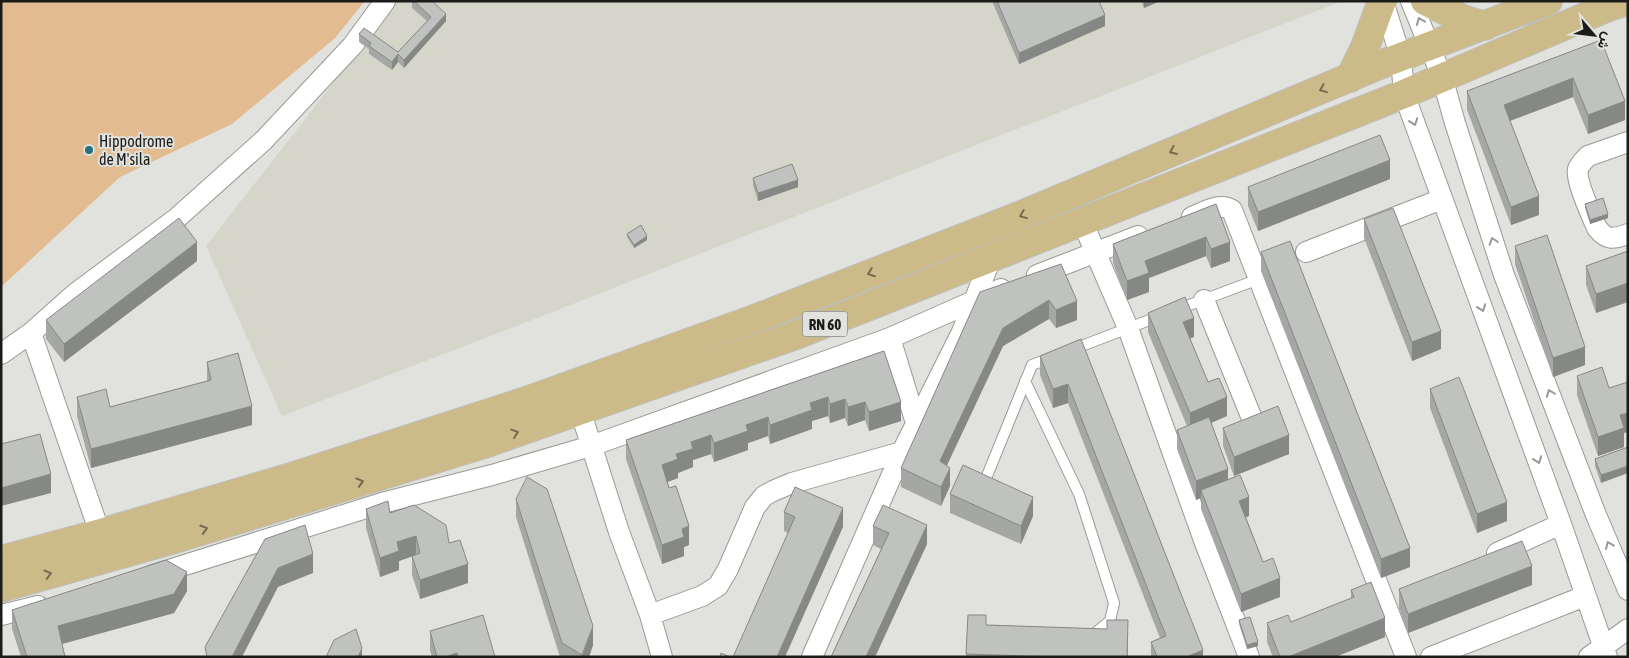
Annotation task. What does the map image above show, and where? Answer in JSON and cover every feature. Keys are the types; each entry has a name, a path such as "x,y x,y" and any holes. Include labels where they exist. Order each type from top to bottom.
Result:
{"main road":[{"path":"1350,78 1365,47 1382,1"},
{"path":"1426,1 1463,19 1486,26"},
{"name":"RN 60","path":"1,588 104,545 288,478 517,404 757,318 1019,216 1350,78 1548,1"},
{"name":"RN 60","path":"1,560 104,545 178,538 481,445 796,335 1404,94 1618,3"}],"street":[{"path":"1,354 31,333 76,293 177,218 264,140 353,45 385,1"},
{"path":"1382,1 1401,58 1404,94 1561,524 1585,596 1599,653 1628,629"},
{"path":"1411,1 1442,77 1454,123 1504,275 1596,515 1628,590"},
{"path":"1628,142 1588,156 1578,169 1578,178 1597,228 1602,234 1610,238 1628,234"},
{"path":"1306,252 1442,199"},
{"path":"131,582 382,504 592,446 890,338 975,300 1095,252 1218,207 1227,207 1232,210 1235,216 1406,657"},
{"path":"1082,221 1128,328 1204,543 1249,657"},
{"path":"812,657 902,452 962,332 991,258"},
{"path":"1204,300 1253,421"},
{"path":"31,333 104,545"},
{"path":"890,338 916,423"},
{"path":"580,410 619,532 650,615 662,657"},
{"path":"650,615 702,596 718,586 728,569 755,507 764,496 773,490 902,452"},
{"path":"1483,559 1561,524"},
{"path":"1431,657 1585,596"},
{"path":"1,616 57,601"}],"lane":[{"path":"987,476 1032,365 1259,279"},
{"path":"1025,380 1079,494 1114,603 1110,621 1105,626 1094,634 1075,633"}],"shaded area":[{"name":"Hippodrome de M'sila","path":"1,1 365,1 335,38 232,124 120,177 1,287"},
{"path":"397,1 1342,1 537,318 282,416 206,246"}],"building":[{"path":"414,1 432,1 446,14 404,60 398,54 392,62 369,46 371,43 359,34 364,28 398,52 431,17"},
{"path":"997,1 1099,1 1105,15 1019,53"},
{"path":"1601,40 1625,101 1588,115 1573,78 1504,105 1539,196 1511,207 1467,91"},
{"path":"1380,135 1390,160 1258,212 1248,187"},
{"path":"792,164 798,180 758,193 753,178"},
{"path":"1603,198 1608,214 1590,220 1585,204"},
{"path":"1216,204 1230,242 1211,249 1206,237 1145,261 1149,273 1127,281 1113,244"},
{"path":"1393,208 1441,331 1412,342 1364,219"},
{"path":"179,218 197,242 64,344 46,320"},
{"path":"641,225 647,236 634,245 627,234"},
{"path":"1547,235 1585,347 1553,358 1515,246"},
{"path":"1290,241 1410,548 1381,559 1261,252"},
{"path":"1628,251 1628,283 1596,294 1586,266"},
{"path":"1061,264 1077,301 1056,310 1049,300 1003,328 940,461 950,468 941,487 901,468 980,292"},
{"path":"1185,297 1194,318 1183,322 1208,382 1219,378 1227,397 1190,413 1148,313"},
{"path":"1081,339 1203,650 1186,657 1157,657 1151,642 1166,636 1068,384 1053,389 1040,356"},
{"path":"884,351 901,402 869,412 865,402 848,407 845,399 830,404 828,397 810,403 812,410 770,425 768,417 746,425 748,431 714,443 711,435 691,442 693,449 676,454 678,459 662,465 669,488 676,486 689,526 682,529 684,537 662,545 626,440"},
{"path":"238,353 252,406 91,449 77,397 106,389 110,407 211,380 207,362"},
{"path":"1602,367 1609,388 1628,382 1628,413 1620,415 1624,428 1598,437 1577,376"},
{"path":"1459,377 1507,502 1477,514 1430,389"},
{"path":"1278,406 1289,435 1234,457 1223,428"},
{"path":"1209,417 1228,469 1196,481 1177,430"},
{"path":"40,434 51,474 1,488 1,444"},
{"path":"1628,447 1628,466 1601,475 1595,459"},
{"path":"963,465 1033,497 1021,526 950,494"},
{"path":"1240,475 1249,497 1239,501 1263,562 1273,558 1280,578 1241,594 1201,490"},
{"path":"527,477 547,489 593,626 582,655 562,643 516,499"},
{"path":"795,487 843,508 777,657 733,657 795,517 784,512"},
{"path":"388,501 390,513 414,505 446,525 449,543 460,540 468,564 420,580 412,556 420,553 416,536 397,542 399,551 380,558 366,509"},
{"path":"883,505 927,525 866,657 831,657 889,533 873,526"},
{"path":"305,525 313,554 278,568 232,657 207,657 205,647 265,539"},
{"path":"1522,541 1532,566 1408,614 1399,589"},
{"path":"166,560 187,572 174,594 58,626 65,657 27,657 12,610"},
{"path":"1371,582 1385,618 1288,657 1280,657 1267,623 1288,615 1291,622 1354,597 1351,590"},
{"path":"483,615 495,657 458,657 457,653 445,657 437,657 430,631"},
{"path":"968,615 986,615 986,625 1107,629 1107,620 1128,620 1127,657 966,654"},
{"path":"1250,617 1258,642 1247,645 1239,620"},
{"path":"356,629 362,648 358,657 326,657 334,640"},
{"path":"721,653 730,657 720,657"}],"place":[{"name":"Hippodrome de M'sila","path":"89,150"}]}
